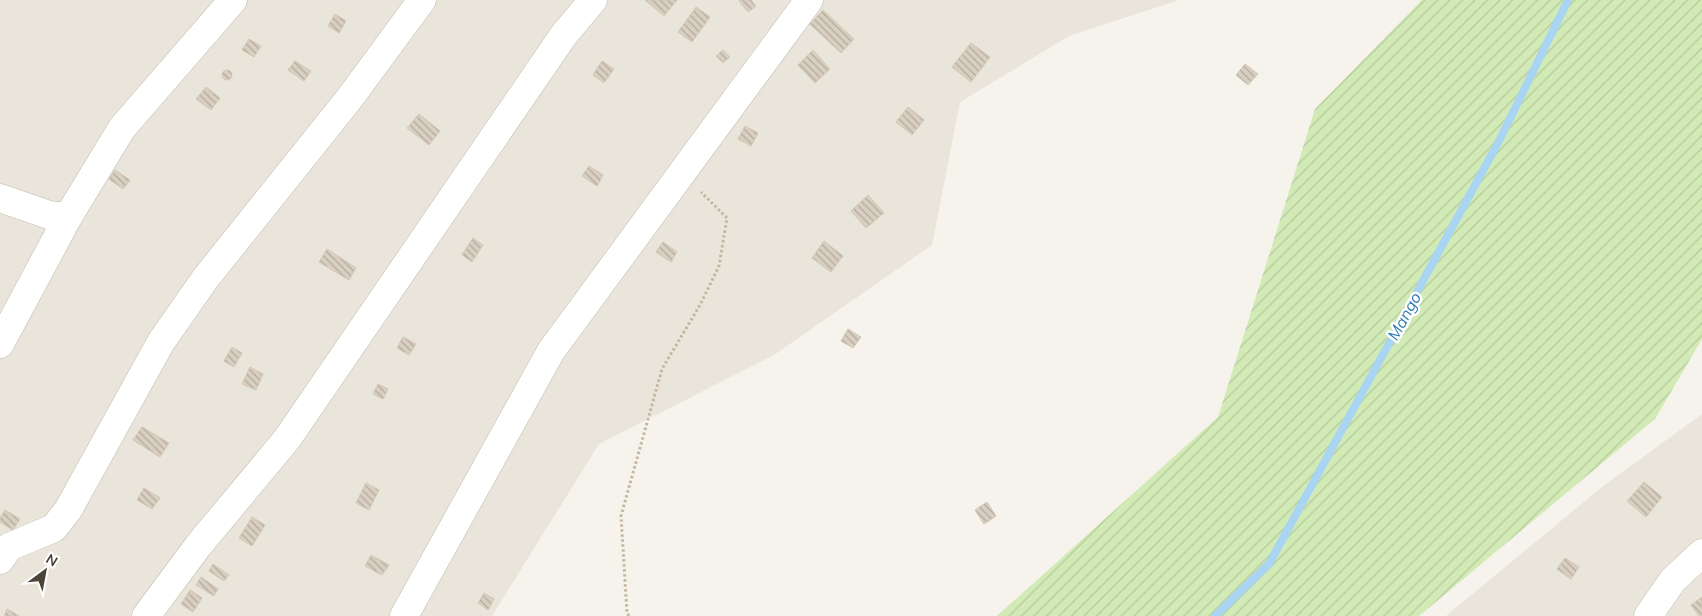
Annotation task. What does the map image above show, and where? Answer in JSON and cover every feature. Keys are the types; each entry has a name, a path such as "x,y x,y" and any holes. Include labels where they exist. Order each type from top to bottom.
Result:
{"street":[{"path":"2,338 68,217 122,128 233,0"},
{"path":"0,560 9,547 54,528 68,510 161,342 205,279 348,99 422,0"},
{"path":"146,616 198,546 286,439 563,36 593,0"},
{"path":"404,616 550,351 809,0"},
{"path":"0,198 49,215 68,217"},
{"path":"1648,616 1674,580 1702,553"}],"path":[{"path":"629,616 627,613 621,516 662,369 700,305 718,266 728,218 682,174"}],"shaded area":[{"path":"0,0 1179,0 1069,36 960,102 932,245 774,355 599,444 492,616 0,616"},
{"path":"1702,414 1702,616 1446,616 1602,487"}],"green space":[{"path":"1422,0 1702,0 1702,339 1655,419 1419,616 997,616 1218,417 1315,109"}],"building":[{"path":"645,0 677,0 664,16"},
{"path":"740,0 751,0 756,6 748,12"},
{"path":"696,7 710,17 692,42 678,32"},
{"path":"823,10 854,39 841,53 810,24"},
{"path":"335,14 346,21 339,33 328,26"},
{"path":"249,39 261,46 254,57 242,50"},
{"path":"971,43 990,57 971,82 952,67"},
{"path":"723,50 730,57 723,63 716,56"},
{"path":"813,50 830,69 815,83 798,65"},
{"path":"295,61 311,71 304,81 288,70"},
{"path":"602,61 614,69 604,83 593,75"},
{"path":"1245,64 1258,74 1248,85 1236,75"},
{"path":"225,70 229,70 232,75 231,79 225,80 222,77 222,73"},
{"path":"206,87 220,98 211,110 196,99"},
{"path":"908,107 924,120 912,135 896,122"},
{"path":"419,114 440,131 429,145 407,128"},
{"path":"745,126 758,133 751,146 738,139"},
{"path":"589,166 603,175 597,186 582,176"},
{"path":"115,170 130,180 123,189 109,179"},
{"path":"868,195 884,213 866,228 851,211"},
{"path":"473,238 483,245 472,262 462,255"},
{"path":"824,241 843,256 831,272 812,258"},
{"path":"663,242 677,252 671,262 656,252"},
{"path":"327,249 356,268 349,280 319,262"},
{"path":"848,329 861,337 853,348 841,341"},
{"path":"403,337 416,344 409,355 397,348"},
{"path":"232,347 242,353 234,367 224,361"},
{"path":"250,367 263,374 256,390 242,384"},
{"path":"378,384 388,389 383,399 373,394"},
{"path":"142,427 169,443 160,457 133,440"},
{"path":"1644,482 1662,497 1646,517 1627,501"},
{"path":"366,483 379,490 369,510 356,503"},
{"path":"144,488 160,498 152,509 137,500"},
{"path":"987,502 996,516 984,524 975,510"},
{"path":"5,510 20,519 13,530 0,522 0,518"},
{"path":"252,517 265,525 252,546 239,538"},
{"path":"371,555 389,565 382,575 365,566"},
{"path":"1565,558 1579,567 1571,579 1557,569"},
{"path":"213,564 229,575 224,581 209,571"},
{"path":"201,577 218,589 214,596 196,585"},
{"path":"190,590 202,598 193,612 181,604"},
{"path":"484,593 494,599 488,610 478,603"},
{"path":"1702,597 1702,616 1699,616 1691,605"},
{"path":"7,609 19,616 4,616"}],"waterway":[{"name":"Mango","path":"1215,616 1269,564 1499,141 1568,0"}]}
